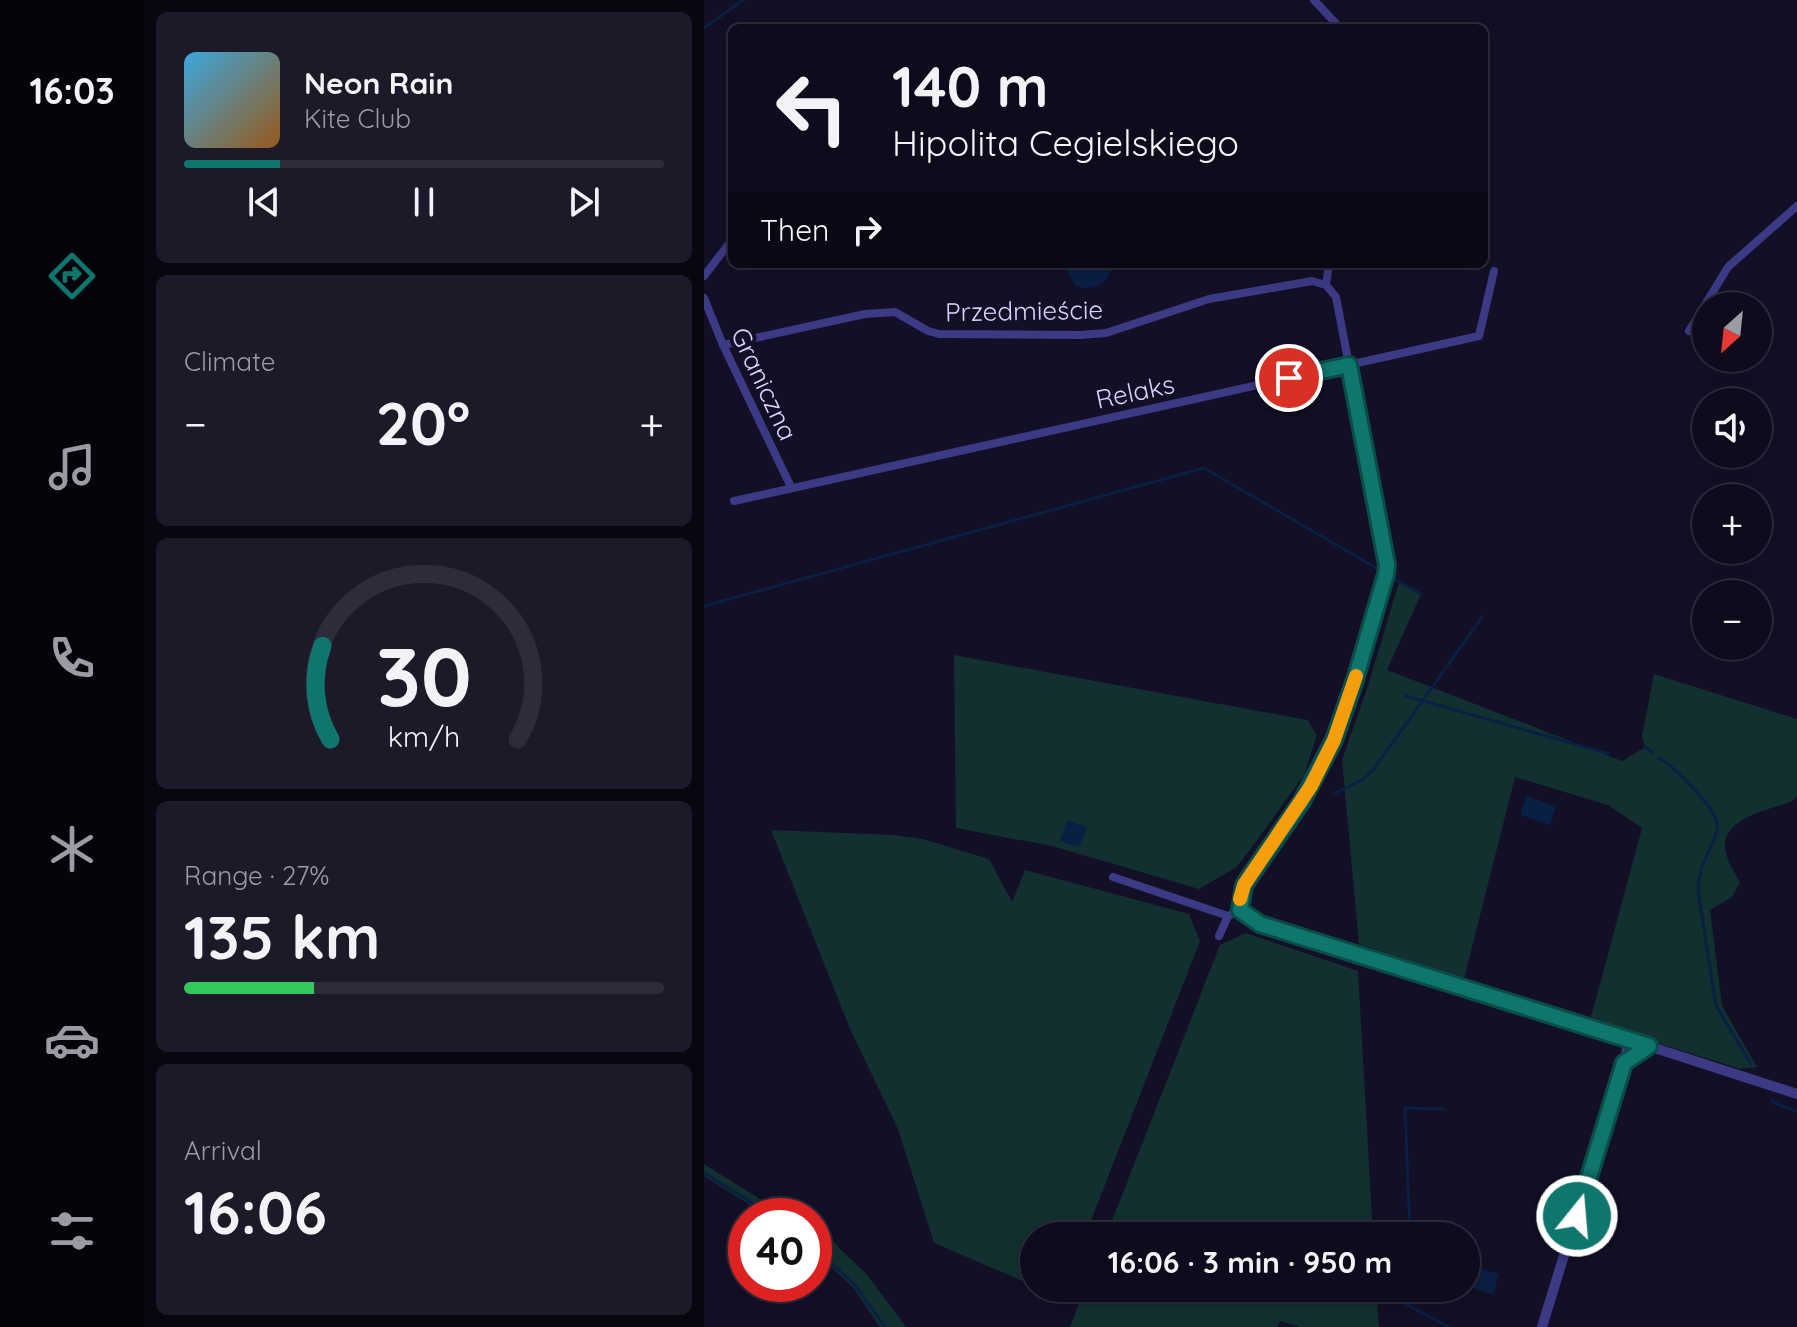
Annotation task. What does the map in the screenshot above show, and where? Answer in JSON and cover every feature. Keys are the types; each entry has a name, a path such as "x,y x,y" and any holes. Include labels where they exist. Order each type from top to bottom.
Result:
{"street":[{"path":"1314,0 1336,24"},
{"path":"1689,331 1728,267 1797,206"},
{"path":"704,276 728,245"},
{"path":"1240,910 1244,885 1302,801 1334,740 1386,574 1387,565 1336,297 1326,285 1328,268"},
{"name":"Relaks","path":"734,501 1479,336 1494,271"},
{"name":"Przedmieście","path":"723,345 865,314 895,312 939,334 1106,333 1209,299 1312,281 1326,285"},
{"name":"Graniczna","path":"704,298 791,487"},
{"path":"1113,877 1228,916"},
{"path":"1219,936 1228,916 1240,910"},
{"path":"1240,910 1260,924 1797,1094"},
{"path":"1542,1327 1630,1040"},
{"path":"1624,1063 1649,1046"}],"green space":[{"path":"1399,582 1421,594 1387,670 1622,761 1645,747 1642,736 1654,674 1797,719 1797,797 1750,816 1732,829 1726,837 1725,848 1740,883 1732,897 1710,910 1722,1006 1757,1067 1740,1069 1604,1026 1604,1021 1591,1017 1642,828 1608,805 1515,777 1464,979 1359,944 1342,760"},
{"path":"954,655 1308,720 1317,735 1304,775 1237,867 1199,889 1052,846 956,828"},
{"path":"771,830 923,839 989,859 1012,902 1025,870 1189,914 1200,941 1090,1222 1020,1222 1020,1280 934,1243 898,1129 850,1029"},
{"path":"1246,933 1358,971 1372,1222 1111,1222 1220,945"},
{"path":"704,1164 758,1198 739,1198 704,1176"},
{"path":"832,1241 867,1275 906,1327 880,1327 852,1286 832,1268"},
{"path":"1080,1302 1377,1302 1379,1327 1300,1327 1280,1321 1277,1327 1070,1327"}],"water":[{"path":"1112,268 1100,285 1088,288 1075,286 1066,269"},
{"path":"1526,796 1556,806 1550,825 1520,815"},
{"path":"1067,820 1087,827 1079,847 1060,841"},
{"path":"1480,1268 1499,1274 1493,1295 1480,1290"}],"waterway":[{"path":"704,28 743,0"},
{"path":"704,606 1204,468 1383,572"},
{"path":"1389,576 1421,594"},
{"path":"1335,793 1362,780 1374,769 1482,617"},
{"path":"1406,696 1609,754"},
{"path":"1645,747 1653,753"},
{"path":"1659,758 1696,791 1717,822 1698,891 1716,1006 1751,1064"},
{"path":"1772,1100 1797,1111"},
{"path":"1409,1222 1405,1108 1444,1109"},
{"path":"704,1173 744,1198"},
{"path":"832,1264 854,1284 885,1327"},
{"path":"1402,1302 1448,1327"}],"slow traffic":[{"path":"1240,899 1244,885 1311,786 1334,740 1356,676"}],"route":[{"path":"1289,378 1349,365 1387,565 1384,585 1334,740 1302,801 1244,885 1240,893 1240,910 1260,924 1649,1046 1624,1063 1577,1216"}]}
